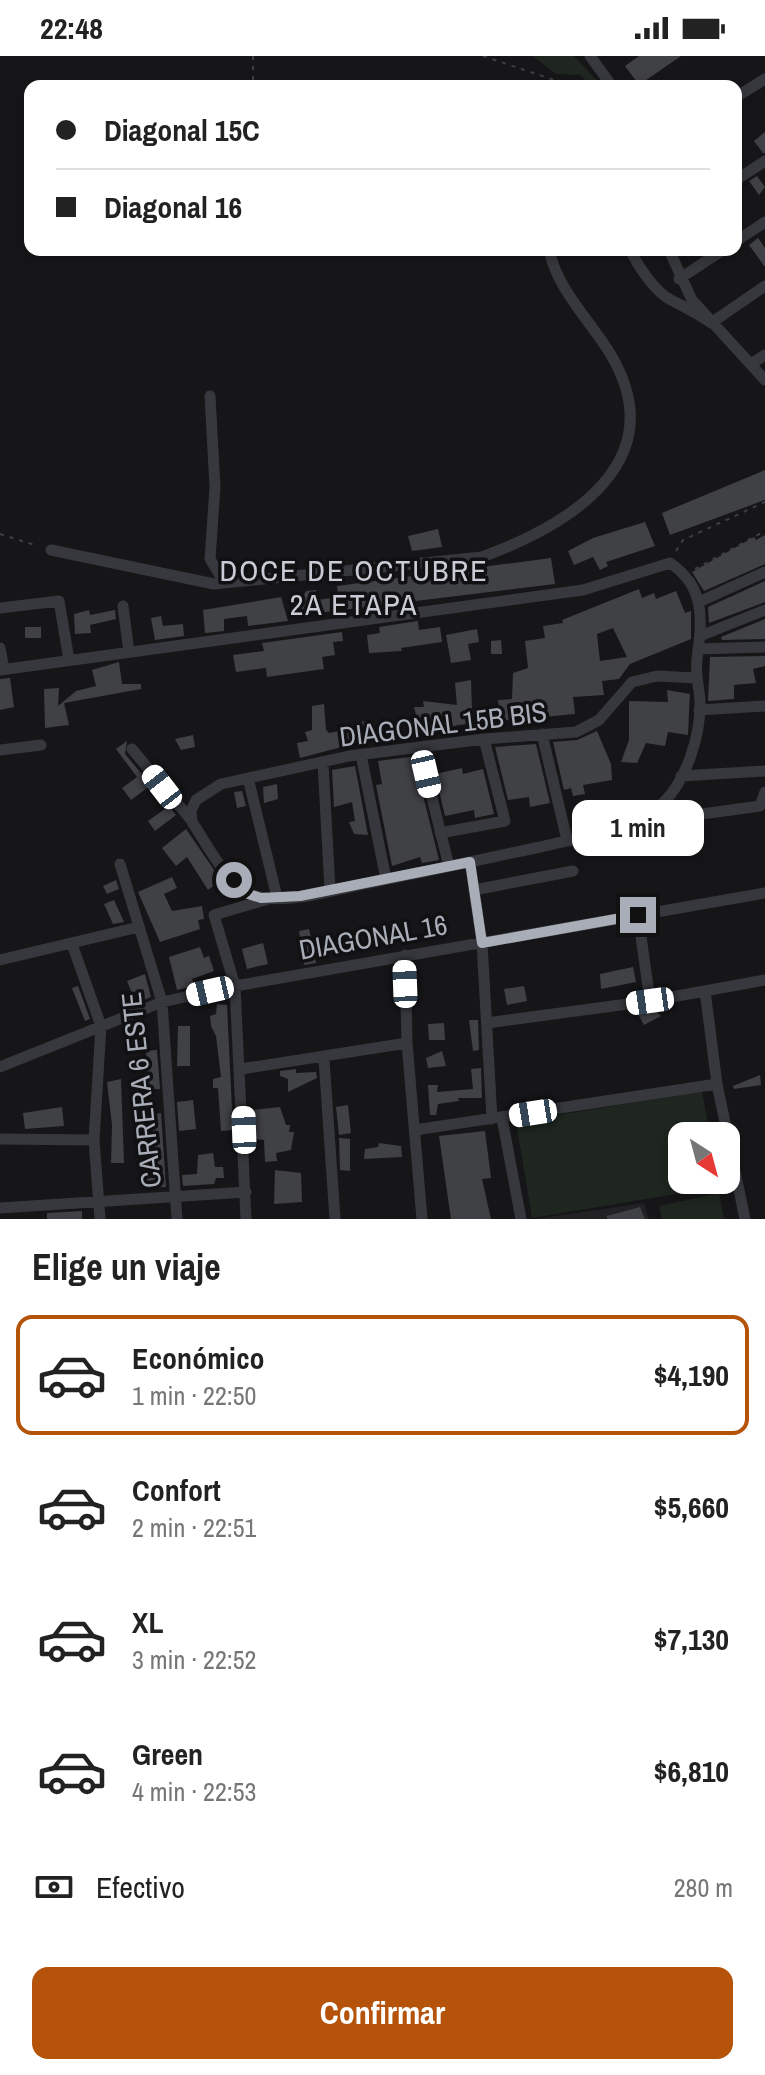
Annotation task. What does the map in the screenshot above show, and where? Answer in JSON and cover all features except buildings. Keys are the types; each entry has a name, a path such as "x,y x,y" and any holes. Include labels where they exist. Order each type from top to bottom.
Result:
{"street":[{"path":"590,56 608,80"},
{"path":"742,93 765,79"},
{"path":"742,176 765,161"},
{"path":"742,237 765,222"},
{"path":"51,550 214,584 482,557 526,538 586,501 611,478 631,434 629,398 612,357 554,272 550,256"},
{"path":"633,256 637,265 669,300 690,307 711,323"},
{"path":"671,256 679,279 711,323 765,380"},
{"path":"679,279 714,256"},
{"path":"711,323 765,286"},
{"path":"751,364 765,355"},
{"path":"210,396 215,487 210,559 224,582"},
{"path":"0,648 2,670 583,590 670,563 686,574 701,601 695,678 699,710 694,744 682,774 664,802 630,824"},
{"path":"701,601 765,572"},
{"path":"0,608 59,601 69,660"},
{"path":"123,606 129,652"},
{"path":"700,636 765,610"},
{"path":"698,649 765,647"},
{"name":"DIAGONAL 15B BIS","path":"191,816 196,800 221,784 361,755 588,727 632,682 657,676 695,678"},
{"path":"699,710 765,706"},
{"path":"542,734 567,840"},
{"path":"440,833 505,821 484,739"},
{"path":"0,750 41,745"},
{"path":"132,749 191,816 218,859 248,894 275,897"},
{"path":"361,755 386,879"},
{"path":"323,763 330,890"},
{"path":"682,774 765,771"},
{"path":"426,774 449,866"},
{"path":"248,778 275,897"},
{"path":"246,1219 235,986 214,915 275,897 330,890 470,862 630,824 760,806 765,792"},
{"path":"470,862 482,943 497,1119 521,1219"},
{"name":"CARRERA 6 ESTE","path":"120,864 162,1002 177,1219"},
{"path":"474,890 573,871"},
{"name":"DIAGONAL 16","path":"0,1067 162,1002 405,955 765,893"},
{"path":"638,915 650,1001"},
{"path":"0,960 139,927"},
{"path":"72,944 101,1026 94,1140 100,1219"},
{"path":"405,955 407,1043 422,1219"},
{"path":"487,1023 650,1001 765,980"},
{"path":"705,991 717,1084 745,1219"},
{"path":"241,1069 324,1059 407,1043"},
{"path":"324,1059 335,1219"},
{"path":"415,1130 717,1084"},
{"path":"0,1139 94,1140"},
{"path":"0,1208 246,1192"}],"path":[{"path":"253,56 253,80"},
{"path":"483,56 554,80"},
{"path":"670,563 683,540 765,502"},
{"path":"686,574 765,531"},
{"path":"0,534 51,550"}],"shaded area":[{"path":"533,56 574,56 596,80 585,80 580,75 556,74"},
{"path":"702,1091 708,1122 668,1122 668,1194 676,1194 532,1218 516,1122"},
{"path":"719,1194 724,1219 662,1219 659,1206"},
{"path":"644,1203 649,1219 535,1219"}],"district":[{"name":"DOCE DE OCTUBRE 2A ETAPA","path":"354,588"}],"route":[{"path":"234,880 248,894 261,898 300,896 470,862 482,943 638,915"}]}
